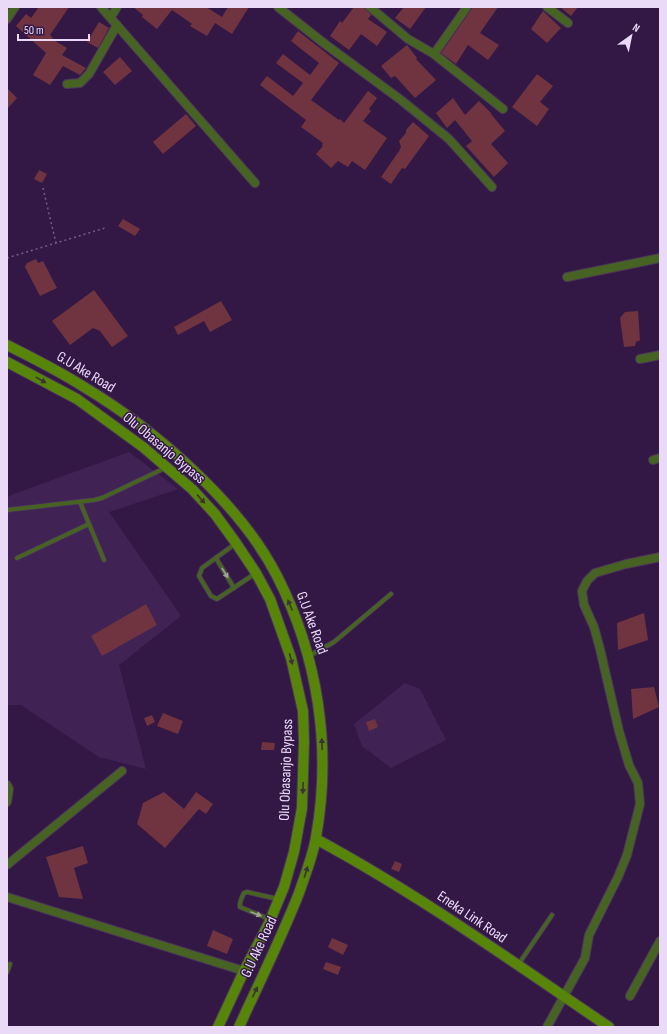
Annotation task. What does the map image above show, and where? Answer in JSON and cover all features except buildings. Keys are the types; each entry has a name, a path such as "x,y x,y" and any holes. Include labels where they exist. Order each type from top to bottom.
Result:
{"main road":[{"name":"G.U Ake Road","path":"7,344 85,387 118,409 148,432 210,488 232,510 259,545 277,575 293,611 308,656 319,705 323,757 321,798 316,839 304,878 290,915 239,1027"},
{"name":"Olu Obasanjo Bypass","path":"7,362 76,399 168,467 192,489 206,504 236,543 256,573 270,599 282,629 291,658 303,711 304,742 302,808 294,852 270,920 218,1027"},
{"name":"Eneka Link Road","path":"316,839 359,862 430,907 609,1027"}],"street":[{"path":"7,20 15,7"},
{"path":"101,7 255,183"},
{"path":"110,17 117,7"},
{"path":"278,7 449,139 492,188"},
{"path":"370,7 408,39 434,54 503,108"},
{"path":"434,54 467,7"},
{"path":"547,7 568,23"},
{"path":"67,84 80,83 88,74 117,25"},
{"path":"567,277 660,258"},
{"path":"640,359 660,355"},
{"path":"547,1027 585,958 589,935 618,877 627,855 640,804 638,783 629,765 619,731 600,649 594,627 584,605 582,591 587,581 595,573 626,564 660,557"},
{"path":"7,865 122,771"},
{"path":"7,785 9,789 7,802"},
{"path":"7,896 244,971"},
{"path":"630,996 660,941"}],"lane":[{"path":"7,510 80,502 102,498 168,467"},
{"path":"80,502 104,560"},
{"path":"17,558 89,524"},
{"path":"236,543 202,568 199,576 211,596 217,599 256,573"},
{"path":"216,558 234,588"},
{"path":"308,656 334,642 391,594"},
{"path":"270,920 240,907 242,896 247,892 278,899"},
{"path":"518,965 552,915"},
{"path":"7,972 10,964"}],"path":[{"path":"43,188 56,243"},
{"path":"7,258 105,228"}],"shaded area":[{"path":"129,452 178,489 109,512 181,616 119,665 146,769 99,757 21,705 7,705 7,498 11,495"},
{"path":"405,683 420,689 446,740 391,768 362,746 354,724"}]}
